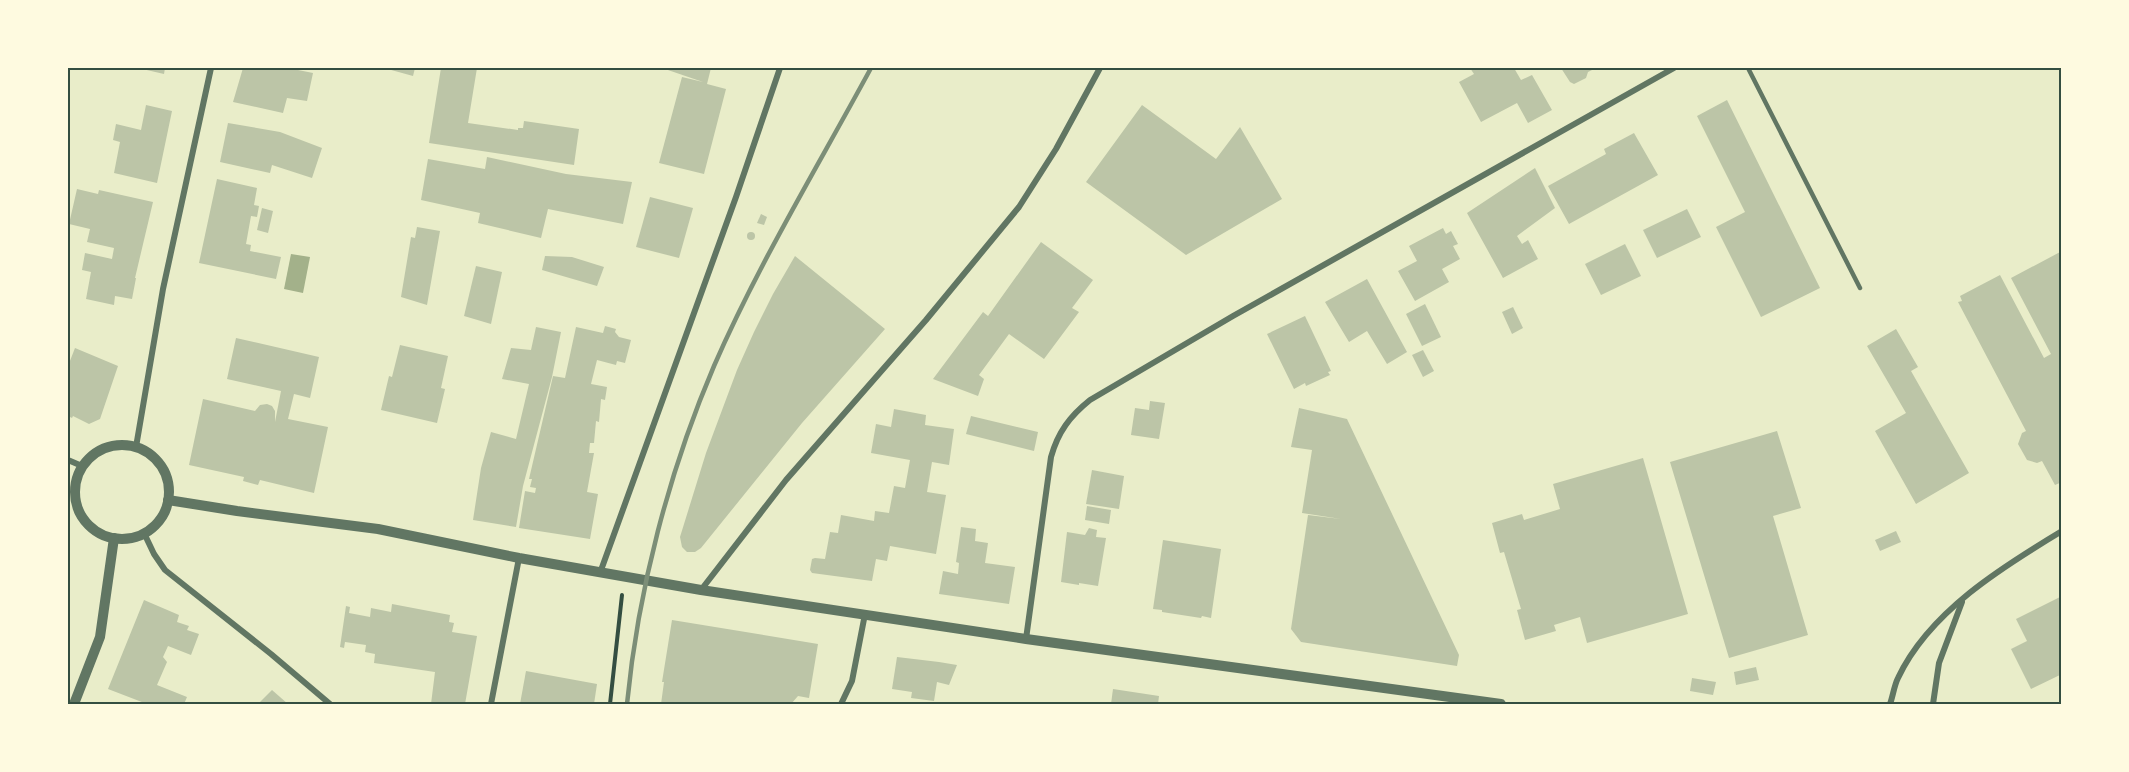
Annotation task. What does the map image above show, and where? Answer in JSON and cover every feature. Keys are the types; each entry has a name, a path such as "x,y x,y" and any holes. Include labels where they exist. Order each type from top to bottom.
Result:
{"street":[{"path":"136,447 163,289 211,68"},
{"path":"600,573 736,197 780,68"},
{"path":"701,590 786,480 926,320 1019,207 1050,159 1100,68"},
{"path":"1026,639 1051,457 1061,430 1078,409 1244,310 1674,68"},
{"path":"126,445 136,447 153,457 164,472 169,490 168,500 157,523 144,533 129,538 114,538 95,530 81,515 75,496 78,475 89,458 106,447 126,445"},
{"path":"68,460 82,466"},
{"path":"168,500 378,529 519,558 701,590 1026,639 1495,704"},
{"path":"1890,705 1897,679 1915,649 1936,624 2006,564 2061,531"},
{"path":"144,533 165,570 271,654 330,705"},
{"path":"74,705 100,637 114,538"},
{"path":"491,705 519,558"},
{"path":"1933,705 1939,663 1962,600"},
{"path":"841,705 856,666 865,614"}],"lane":[{"path":"1748,68 1860,288"}],"path":[{"path":"610,705 624,576"}],"shaded area":[{"path":"291,254 310,257 303,293 284,289"}],"building":[{"path":"138,68 165,68 164,74"},
{"path":"243,68 288,68 313,73 307,101 287,98 283,113 233,102"},
{"path":"384,68 415,68 413,76"},
{"path":"441,68 477,68 468,123 518,130 518,128 523,128 524,121 579,129 574,165 429,143"},
{"path":"662,68 711,68 707,84 726,89 704,174 659,163 682,77 703,82"},
{"path":"1470,68 1514,68 1521,80 1532,75 1552,110 1528,123 1517,103 1481,122 1459,82 1474,74"},
{"path":"1561,68 1596,68 1588,72 1586,78 1574,84 1570,82"},
{"path":"1727,100 1820,288 1761,317 1716,227 1745,212 1697,116"},
{"path":"146,105 172,111 157,183 114,173 120,142 113,140 116,124 141,130"},
{"path":"1142,105 1216,159 1240,127 1282,199 1186,255 1086,182"},
{"path":"228,123 280,132 322,148 312,178 272,165 270,173 220,162"},
{"path":"1634,133 1658,175 1569,224 1548,186 1606,154 1604,149"},
{"path":"487,157 566,174 632,182 623,224 548,209 541,238 478,223 480,213 421,200 428,159 485,169"},
{"path":"1535,168 1555,208 1517,236 1522,244 1528,240 1538,259 1503,278 1467,213"},
{"path":"217,179 257,188 254,205 259,206 257,217 251,216 246,244 251,245 250,251 281,257 276,279 199,263"},
{"path":"77,189 98,194 99,190 153,202 132,299 115,296 114,305 86,299 91,272 82,270 85,253 112,259 114,248 87,242 90,229 69,224"},
{"path":"650,197 693,208 679,258 636,247"},
{"path":"262,208 273,211 268,233 257,230"},
{"path":"1687,209 1701,237 1657,258 1643,230"},
{"path":"761,214 767,217 764,225 757,223"},
{"path":"417,227 440,231 427,305 401,297 411,237 415,238"},
{"path":"1443,228 1446,234 1451,231 1458,244 1453,246 1460,259 1442,269 1449,282 1415,301 1398,271 1417,261 1409,246"},
{"path":"751,232 755,236 751,240 747,236"},
{"path":"1041,242 1093,280 1072,308 1079,312 1044,359 1009,334 979,375 984,379 978,396 933,379 983,312 988,316"},
{"path":"1625,244 1641,276 1601,295 1585,264"},
{"path":"2062,251 2062,482 2055,485 2042,461 2037,463 2027,460 2018,444 2022,433 2026,431 1958,302 1962,301 1960,296 2000,275 2044,358 2051,354 2011,278"},
{"path":"545,256 572,257 604,267 597,286 542,270"},
{"path":"795,256 885,329 802,423 701,548 695,552 687,552 682,547 680,537 706,453 754,332"},
{"path":"476,266 502,272 491,324 464,316"},
{"path":"1367,279 1407,352 1387,364 1367,331 1349,342 1325,302"},
{"path":"1425,304 1441,337 1422,346 1406,314"},
{"path":"1513,307 1523,328 1512,334 1502,312"},
{"path":"1305,316 1331,371 1328,372 1330,375 1294,389 1267,334"},
{"path":"605,326 616,329 615,332 619,337 631,340 625,363 617,361 616,365 597,360 591,384 607,387 605,400 601,399 594,443 590,443 589,453 594,453 587,492 598,494 590,539 519,528 525,491 535,493 536,488 530,487 532,479 529,479 553,376 565,378 576,327 603,333"},
{"path":"536,327 561,332 552,377 523,486 516,527 473,520 481,468 491,432 516,439 529,384 502,379 511,348 531,350"},
{"path":"1896,329 1918,367 1911,371 1969,473 1916,504 1875,431 1906,413 1867,346"},
{"path":"236,338 319,357 310,398 294,394 288,419 328,427 314,493 260,480 258,485 243,481 244,477 189,465 203,399 255,411 260,405 267,404 275,411 275,422 281,391 227,379"},
{"path":"400,345 448,356 441,388 445,389 437,423 381,410 389,376 392,377"},
{"path":"75,348 118,366 100,419 89,424 68,416 68,366"},
{"path":"1423,350 1434,371 1423,377 1412,355"},
{"path":"1150,401 1165,403 1159,439 1131,435 1135,408 1149,410"},
{"path":"1299,408 1347,419 1459,655 1457,666 1301,642 1291,629 1308,515 1341,519 1302,513 1312,450 1291,447"},
{"path":"894,409 926,415 925,425 954,429 949,465 932,462 927,492 946,495 936,554 890,546 887,561 876,559 872,581 812,573 810,570 812,559 825,559 830,532 838,533 841,515 874,521 875,511 889,513 894,486 905,488 910,460 871,453 876,424 891,427"},
{"path":"971,416 1038,432 1034,451 966,434"},
{"path":"1777,431 1801,508 1773,516 1808,635 1729,658 1670,462"},
{"path":"1643,458 1688,614 1587,643 1580,617 1554,625 1556,631 1525,640 1517,610 1521,609 1504,552 1500,553 1492,523 1522,514 1524,520 1560,509 1553,484"},
{"path":"1092,470 1124,476 1119,509 1086,504"},
{"path":"1087,506 1111,510 1109,524 1085,520"},
{"path":"961,527 976,529 975,541 988,543 985,563 1015,567 1009,604 939,594 943,571 958,574 959,563 956,562"},
{"path":"1089,528 1097,530 1096,537 1106,538 1098,586 1061,582 1067,532 1085,535"},
{"path":"1896,531 1901,542 1880,551 1875,540"},
{"path":"1163,540 1221,549 1211,618 1153,609"},
{"path":"2062,596 2062,674 2031,689 2011,649 2027,641 2016,619"},
{"path":"144,600 179,615 177,622 189,626 187,630 199,634 191,655 168,646 163,657 167,662 157,685 187,697 184,704 147,704 108,689"},
{"path":"392,604 450,615 449,622 454,623 452,632 477,636 465,704 431,704 435,672 374,663 375,654 365,652 366,645 345,642 344,648 340,647 346,606 350,607 349,613 370,617 371,608 391,612"},
{"path":"672,620 818,644 809,698 798,696 791,704 661,704 664,682 662,682"},
{"path":"897,657 957,665 949,685 937,682 934,701 911,698 912,692 892,689"},
{"path":"1756,667 1759,680 1736,685 1734,672"},
{"path":"526,671 597,684 594,704 520,704"},
{"path":"1692,678 1716,682 1713,695 1690,691"},
{"path":"1113,689 1159,696 1158,704 1111,704"},
{"path":"272,690 288,704 258,704"}],"railway":[{"path":"627,704 647,575 670,489 698,406 750,290 871,68"}]}
